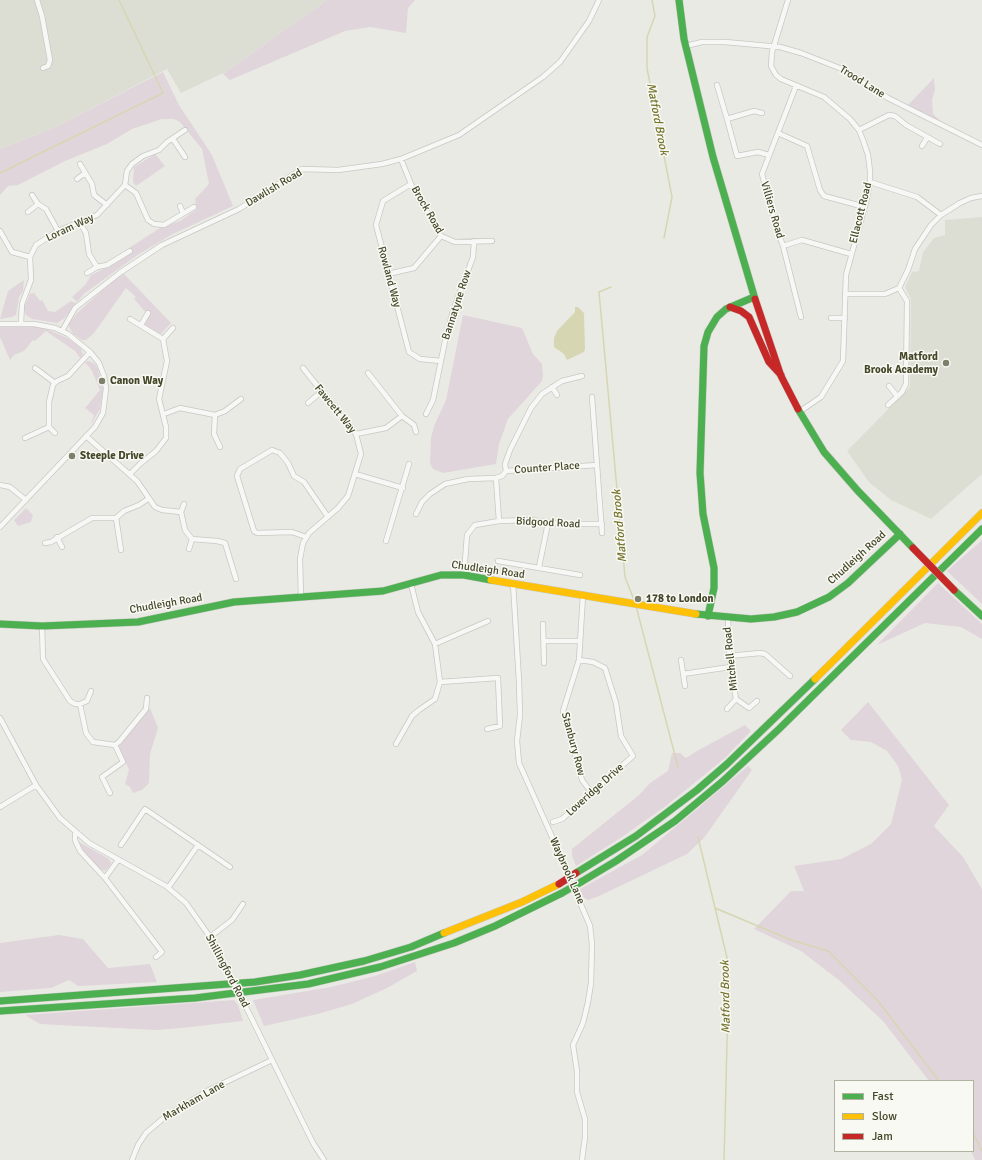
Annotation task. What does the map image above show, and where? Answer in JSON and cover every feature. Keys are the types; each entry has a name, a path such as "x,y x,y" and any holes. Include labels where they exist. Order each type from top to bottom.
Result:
{"main road":[{"path":"679,0 686,46 705,128 754,298 781,376 798,412 833,463 913,548 982,616"},
{"path":"708,616 714,588 714,568 703,514 701,481 704,346 712,324 730,307 754,298"},
{"path":"730,307 742,311 748,317 768,362 781,376"},
{"path":"0,1001 182,989 256,982 300,975 364,961 411,947 522,902 576,874 636,836 691,795 727,764 813,682 982,513"},
{"path":"0,1011 195,998 308,984 380,967 454,943 495,926 581,882 669,825 723,781 982,529"},
{"name":"Chudleigh Road","path":"0,624 42,626 138,622 234,602 366,593 411,584 441,575 464,575 708,616 728,618 774,617 798,612 812,606 848,583 900,534"}],"street":[{"path":"38,0 50,60 48,66 43,68"},
{"name":"Dawlish Road","path":"62,331 75,308 121,272 162,245 239,209 302,169 338,170 382,164 402,158 459,134 543,77 560,62 594,13 599,0"},
{"name":"Ellacott Road","path":"788,0 774,46 771,66 776,75 796,86 813,92 832,102 859,130 868,155 870,182 865,207 846,275 843,361 821,397 798,412"},
{"name":"Trood Lane","path":"686,46 702,42 725,42 774,46 801,53 842,69 888,98 982,145"},
{"path":"717,86 737,156 758,152 769,155"},
{"name":"Villiers Road","path":"796,86 762,174 783,246 802,240 851,254"},
{"path":"727,119 754,111 762,114"},
{"path":"859,130 889,115 895,116 901,122 940,144"},
{"name":"Loram Way","path":"30,257 36,245 58,231 92,218 107,205 125,185 127,171 132,164 143,156 159,150 167,142 185,130"},
{"path":"778,133 807,146 820,190 824,196 865,207"},
{"path":"922,146 927,138"},
{"path":"173,139 185,157"},
{"name":"Brock Road","path":"402,158 411,184 441,236 455,242 492,242"},
{"path":"80,164 92,184 94,195 107,205"},
{"path":"76,179 85,173"},
{"path":"870,182 917,197 941,215"},
{"name":"Rowland Way","path":"411,184 383,201 376,225 409,352 420,359 441,361"},
{"path":"125,185 136,193 145,214 152,223 164,225 194,207"},
{"path":"32,195 38,204 46,209 58,231"},
{"path":"845,294 885,294 899,288 908,270 915,249 922,237 941,215 960,203 971,198 982,196"},
{"path":"28,212 38,204"},
{"path":"180,206 183,213"},
{"path":"80,223 86,233 89,254 97,266"},
{"path":"0,231 12,252 30,257 31,280 22,304 21,323"},
{"path":"388,274 414,268 441,236"},
{"name":"Bannatyne Row","path":"426,414 434,400 441,361 453,311 473,257 474,241"},
{"path":"783,246 801,317"},
{"path":"87,273 97,266 106,265 130,251"},
{"path":"888,405 902,392 906,384 908,309 905,296 899,288"},
{"path":"140,325 148,314"},
{"path":"831,318 845,318"},
{"path":"130,319 154,335 163,339"},
{"path":"0,324 21,323 44,326 62,331 79,342 90,352 102,370 105,382 106,400 99,420 86,436 0,527"},
{"path":"163,339 173,328"},
{"path":"130,474 165,441 167,431 164,414 159,400 167,361 163,339"},
{"path":"55,434 49,427 49,402 55,383 68,376 90,352"},
{"path":"35,368 55,383"},
{"name":"Fawcett Way","path":"303,368 356,434 360,454 348,496 344,502 328,517 311,530 306,537"},
{"path":"368,372 402,416 414,425 416,432"},
{"path":"506,471 506,460 528,414 542,394 571,377 582,376"},
{"path":"889,386 897,396"},
{"path":"552,387 557,394"},
{"path":"308,403 321,392"},
{"path":"592,397 602,533"},
{"path":"164,414 180,408 215,415 224,411 241,399"},
{"path":"215,415 214,434 220,447"},
{"path":"356,434 386,428 402,416"},
{"path":"25,438 49,427"},
{"path":"86,436 130,474 148,499 159,509 181,512"},
{"path":"301,598 301,549 306,537 292,532 256,533 254,531 237,476 240,469 272,450 280,453 288,463 294,476 304,482 328,517"},
{"path":"386,541 409,464"},
{"name":"Counter Place","path":"496,478 502,476 506,471 597,465"},
{"path":"355,474 402,488"},
{"path":"416,514 422,502 436,488 450,482 468,479 496,478 499,521"},
{"path":"0,485 10,487 26,500"},
{"path":"45,543 51,542 92,518 116,518 124,511 139,505 148,499"},
{"path":"184,504 181,512 185,530 192,539 218,540 225,543 236,579"},
{"path":"116,518 121,550"},
{"name":"Bidgood Road","path":"464,575 466,544 470,530 480,523 530,520 563,524 602,524"},
{"path":"539,567 548,522"},
{"path":"58,537 62,547"},
{"path":"189,549 192,539"},
{"path":"498,561 580,575"},
{"path":"396,744 412,716 436,699 440,682 435,644 418,612 411,584"},
{"name":"Waybrook Lane","path":"513,584 519,681 519,763 586,914 591,934 591,983 583,1023 573,1045 577,1071 577,1092 585,1119 585,1137 582,1160"},
{"name":"Stanbury Row","path":"583,595 579,660 563,711 582,780 591,792"},
{"name":"Mitchell Road","path":"728,618 730,667 736,699 749,708 758,702"},
{"path":"435,644 488,621"},
{"path":"543,624 544,662"},
{"path":"42,626 43,659 70,701 75,704 80,704 88,700 91,691"},
{"path":"544,641 580,641"},
{"path":"729,656 760,653 765,654 790,676"},
{"name":"Loveridge Drive","path":"553,822 562,819 633,756 621,736 616,703 605,668 593,662 579,660"},
{"path":"682,660 685,686"},
{"path":"683,674 730,667"},
{"path":"440,682 498,678 500,726 487,729"},
{"path":"115,745 146,709 146,698"},
{"name":"Mitchell Road","path":"727,709 736,699"},
{"path":"80,704 88,738 95,743 115,745"},
{"name":"Shillingford Road","path":"0,718 36,785 60,818 89,843 168,888 186,903 210,937 313,1143 324,1160"},
{"path":"110,793 102,777 123,762 115,745"},
{"path":"0,807 36,785"},
{"path":"121,845 145,809 230,867"},
{"path":"75,831 74,840 80,851 105,878 162,952 156,957"},
{"path":"168,888 198,845"},
{"path":"105,878 118,860"},
{"path":"210,937 232,920 243,904"},
{"name":"Markham Lane","path":"132,1160 138,1145 146,1133 166,1116 209,1090 272,1060"}],"shaded area":[{"path":"0,0 327,0 223,74 181,93 167,69 54,128 0,149"},
{"path":"327,0 415,0 408,8 406,33 370,27 345,31 230,80 223,74"},
{"path":"163,72 179,105 212,155 233,206 173,234 139,254 85,293 77,302 72,297 86,284 91,275 114,264 129,254 129,248 160,228 180,221 197,209 195,199 209,184 202,149 180,122 174,119 162,119 132,129 107,144 65,161 18,185 8,186 0,195 0,149 54,128"},
{"path":"934,78 935,90 932,100 933,114 944,124 907,106"},
{"path":"155,154 165,166 136,186 133,182 134,167"},
{"name":"Matford Brook Academy","path":"982,217 982,474 931,519 891,500 869,482 847,451 910,387 911,299 905,287 912,272 919,271 923,252 934,238 945,235 945,220"},
{"path":"124,274 171,323 161,334 145,325 143,323 148,315 134,299 136,297 126,288 94,333 86,340 82,340 73,334 68,325 77,313 115,279"},
{"path":"24,280 23,291 19,297 16,315 0,319 8,291"},
{"path":"34,293 40,301 42,300 48,311 55,312 71,301 76,303 65,318 57,323 32,319 26,315 24,308 30,294"},
{"path":"575,307 578,307 584,313 585,349 584,352 567,360 564,354 554,347 554,338 557,331 575,312"},
{"path":"463,315 522,328 533,354 542,364 543,376 542,381 508,419 499,444 496,464 443,473 433,469 430,463 431,438 434,426 446,400"},
{"path":"21,325 44,328 67,338 81,348 83,355 80,358 75,351 46,331 35,341 33,340 24,351 14,355 10,360 0,337 0,327"},
{"path":"89,361 95,364 98,369 103,389 100,409 90,426 94,415 85,408 100,390 92,371 85,362"},
{"path":"26,508 33,515 31,522 18,526 14,520"},
{"path":"982,540 982,604 947,571"},
{"path":"938,583 982,624 982,639 961,627 925,623 877,645"},
{"path":"868,702 949,805 934,826 963,857 982,889 982,1160 975,1160 971,1152 974,1152 974,1080 928,1080 883,1021 840,981 801,951 754,929 791,891 804,891 794,866 841,859 871,844 891,824 902,780 898,766 887,751 871,742 851,740 841,730"},
{"path":"150,708 158,728 150,754 149,783 142,790 133,793 130,787 125,784 129,770 119,746"},
{"path":"745,725 751,731 725,758 666,806 622,837 576,866 572,856 572,849 639,795 650,783 668,771 672,753 680,753 686,758"},
{"path":"748,766 752,770 704,838 687,854 597,897 588,900 583,897 580,889 642,855"},
{"path":"79,842 109,859 111,863 109,867 105,871 100,869 85,854"},
{"path":"59,935 83,939 108,968 150,964 157,982 78,986 69,980 51,988 0,992 0,943"},
{"path":"415,962 417,971 387,988 352,1004 318,1014 264,1026 253,1000 331,987 375,976"},
{"path":"234,1000 238,1005 243,1021 157,1030 40,1024 25,1015"}],"waterway":[{"path":"0,173 163,93 119,0"},
{"name":"Matford Brook","path":"652,0 655,16 647,37 647,68 672,197 664,238"},
{"name":"Matford Brook","path":"611,287 599,292 625,577 634,600"},
{"name":"Matford Brook","path":"636,606 678,767"},
{"name":"Matford Brook","path":"698,837 729,966 724,1160"},
{"path":"715,908 791,940 828,951 878,1001 938,1080"},
{"path":"974,1135 982,1151"}],"traffic: fast":[{"path":"679,0 684,39 713,157 755,299"},
{"path":"708,616 714,588 714,568 703,514 700,473 704,346 708,332 717,317 726,309 754,297"},
{"path":"798,409 824,452 858,491 913,548"},
{"path":"581,882 616,861 675,821 723,781 779,729 982,529"},
{"path":"696,614 751,619 774,617 797,612 829,597 848,583 900,534"},
{"path":"0,624 42,626 138,622 234,602 383,591 441,575 464,575 491,580"},
{"path":"954,590 982,616"},
{"path":"576,873 636,836 697,790 727,764 815,679"},
{"path":"562,893 581,882"},
{"path":"0,1011 195,998 308,984 380,967 454,943 495,926 562,893"},
{"path":"0,1001 255,982 300,975 364,961 411,947 444,933"}],"traffic: slow":[{"path":"815,679 982,513"},
{"path":"491,580 696,614"},
{"path":"444,933 522,902 559,884"}],"traffic: jam":[{"path":"755,299 781,376 798,409"},
{"path":"730,307 741,311 749,317 769,362 781,375"},
{"path":"913,548 954,590"},
{"path":"559,884 576,873"}],"place":[{"name":"Matford Brook Academy","path":"946,363"},
{"name":"Canon Way","path":"102,381"},
{"name":"Steeple Drive","path":"72,456"},
{"name":"178 to London","path":"638,599"}]}
